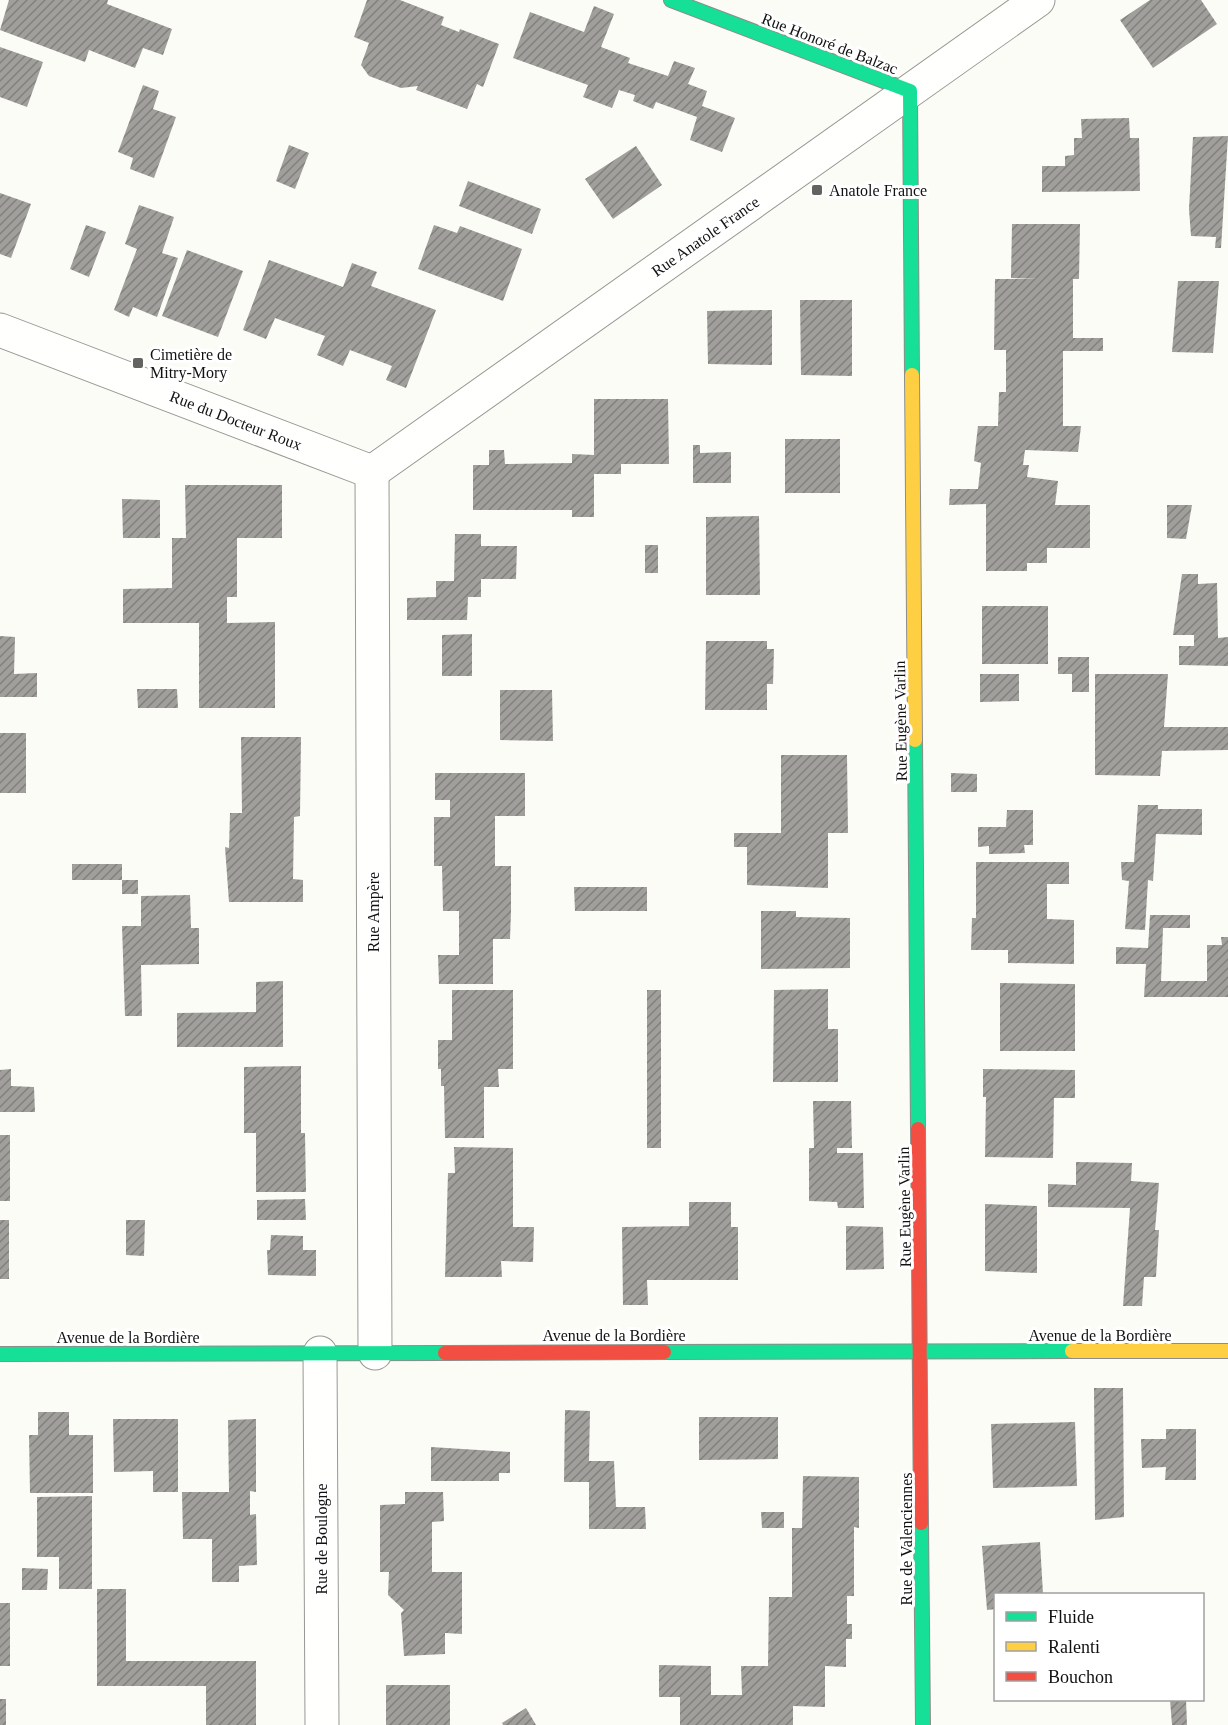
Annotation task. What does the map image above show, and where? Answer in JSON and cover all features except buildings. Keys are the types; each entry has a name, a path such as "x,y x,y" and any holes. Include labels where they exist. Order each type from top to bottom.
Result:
{"street":[{"name":"Rue Honoré de Balzac","path":"671,0 910,91"},
{"name":"Rue Anatole France","path":"372,472 1038,0"},
{"name":"Rue Eugène Varlin","path":"910,91 921,1352"},
{"name":"Rue du Docteur Roux","path":"0,330 372,472"},
{"name":"Rue Ampère","path":"372,472 375,1353"},
{"name":"Avenue de la Bordière","path":"0,1354 1228,1351"},
{"name":"Rue de Valenciennes","path":"921,1352 923,1725"},
{"name":"Rue de Boulogne","path":"320,1353 322,1725"}],"traffic: fast":[{"path":"671,0 910,91 912,375"},
{"path":"915,740 918,1129"},
{"path":"664,1352 1072,1351"},
{"path":"0,1354 445,1353"},
{"path":"921,1523 923,1725"}],"traffic: slow":[{"path":"912,375 915,740"},
{"path":"1072,1351 1228,1351"}],"traffic: jam":[{"path":"918,1129 921,1523"},
{"path":"445,1353 664,1352"}],"place":[{"name":"Anatole France","path":"817,190"},
{"name":"Cimetière de Mitry-Mory","path":"138,363"}]}
